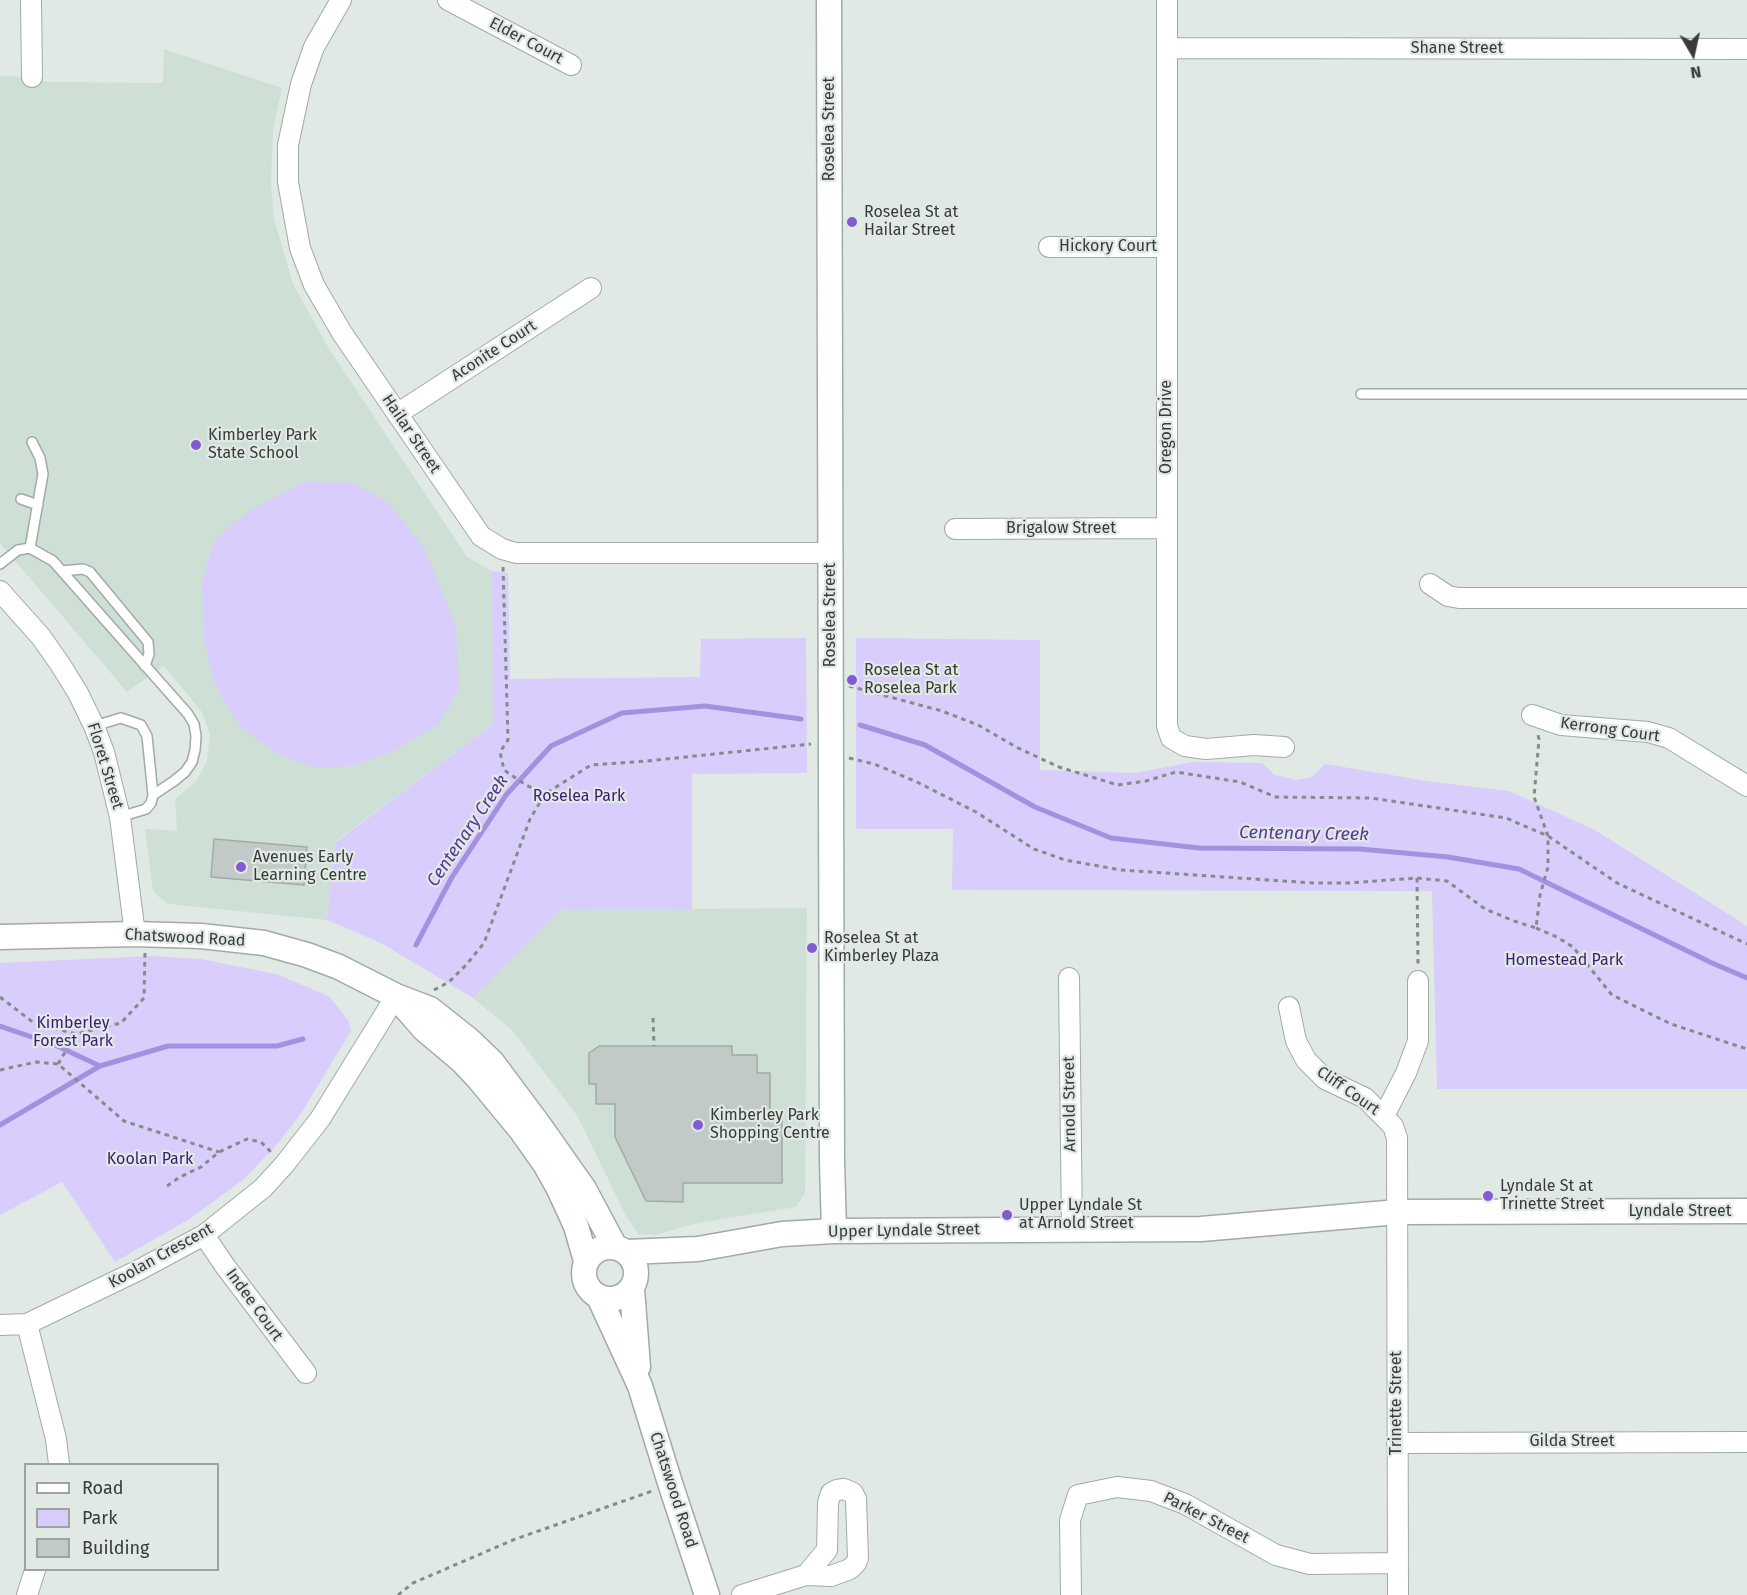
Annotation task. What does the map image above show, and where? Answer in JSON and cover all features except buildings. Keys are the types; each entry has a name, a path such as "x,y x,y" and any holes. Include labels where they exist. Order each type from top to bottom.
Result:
{"street":[{"path":"31,0 32,77"},
{"name":"Hailar Street","path":"341,0 314,47 301,84 288,145 288,182 300,248 314,285 342,333 481,536 502,549 516,553 831,553"},
{"name":"Elder Court","path":"448,0 571,65"},
{"name":"Roselea Street","path":"829,0 834,1231"},
{"name":"Oregon Drive","path":"1167,0 1167,726 1171,738 1185,746 1206,749 1284,747"},
{"name":"Shane Street","path":"1167,48 1747,49"},
{"name":"Hickory Court","path":"1049,247 1167,247"},
{"name":"Aconite Court","path":"397,414 591,288"},
{"name":"Brigalow Street","path":"955,529 1167,528"},
{"path":"1430,584 1448,596 1459,598 1747,598"},
{"name":"Floret Street","path":"0,591 6,611 41,638 60,664 78,693 94,726 104,752 120,817 140,943"},
{"name":"Kerrong Court","path":"1533,715 1561,725 1648,732 1669,738 1745,779"},
{"name":"Chatswood Road","path":"0,937 140,943 201,936 264,943 339,967 400,997 424,1029 462,1061 490,1077 539,1125 584,1189 621,1249"},
{"name":"Arnold Street","path":"1069,978 1072,1231"},
{"path":"1384,1116 1407,1073 1418,1041 1418,981"},
{"name":"Koolan Crescent","path":"0,1325 27,1324 139,1270 204,1235 263,1188 320,1119 400,997"},
{"name":"Cliff Court","path":"1289,1007 1296,1041 1306,1060 1325,1079 1365,1098 1393,1126 1397,1138 1398,1212"},
{"name":"Chatswood Road","path":"490,1077 520,1130 552,1176 576,1226 586,1261"},
{"name":"Upper Lyndale Street","path":"621,1249 698,1249 782,1234 834,1231 1201,1229 1398,1212"},
{"name":"Lyndale Street","path":"1398,1212 1747,1212"},
{"name":"Trinette Street","path":"1398,1212 1398,1595"},
{"name":"Indee Court","path":"204,1235 306,1373"},
{"path":"607,1246 621,1249 636,1264 634,1284 625,1295 616,1299 599,1297 587,1286 584,1277 586,1261 598,1249 607,1246"},
{"name":"Upper Lyndale Street","path":"634,1284 698,1249"},
{"name":"Chatswood Road","path":"634,1284 640,1386"},
{"name":"Chatswood Road","path":"599,1297 640,1386 707,1595"},
{"path":"27,1324 56,1439 59,1463"},
{"name":"Gilda Street","path":"1397,1443 1747,1442"},
{"name":"Parker Street","path":"1071,1595 1070,1520 1078,1495 1117,1487 1151,1491 1185,1504 1276,1555 1310,1564 1398,1563"},
{"path":"27,1595 34,1571"},
{"path":"742,1595 806,1575"}],"lane":[{"path":"1361,393 1747,394"},
{"path":"30,548 43,474 40,459 32,442"},
{"path":"21,499 38,506"},
{"path":"0,564 18,550 30,548 53,561 188,714 194,724 196,736 192,762 185,772 153,795"},
{"path":"62,571 84,569 90,572 148,642 149,654 145,666"},
{"path":"94,726 121,718 141,725 147,736 153,795 151,803 146,809 120,817"}],"path":[{"path":"502,549 508,740 500,752 504,770 526,785 545,794"},
{"path":"847,686 942,711 978,725 1018,748 1059,767 1118,784 1146,781 1176,772 1240,783 1276,797 1371,798 1506,818 1548,836 1617,883 1747,944"},
{"path":"1533,715 1539,739 1534,797 1548,836 1548,867 1540,895 1536,928"},
{"path":"400,997 432,992 449,982 467,964 484,943 530,819 545,794 591,765 812,744"},
{"path":"847,757 874,764 916,782 976,812 1034,849 1065,860 1121,870 1313,883 1417,878 1447,881 1485,909 1557,937 1573,947 1612,995 1671,1024 1747,1049"},
{"path":"1417,878 1418,981"},
{"path":"0,998 34,1023 76,1034 121,1023 144,998 140,943"},
{"path":"653,1018 654,1046"},
{"path":"59,1062 76,1034"},
{"path":"0,1070 36,1062 59,1062 124,1121 219,1152"},
{"path":"167,1186 201,1167 219,1152 247,1139 261,1142 284,1165"},
{"path":"398,1595 413,1583 513,1540 652,1491"}],"shaded area":[{"name":"Kimberley Park State School","path":"164,49 282,88 273,130 271,183 274,219 293,284 328,347 467,557 492,571 493,724 335,842 327,920 169,904 153,891 145,829 177,831 175,799 196,782 207,761 210,734 202,712 164,666 127,692 0,543 0,76 50,82 163,83"},
{"path":"807,908 805,1193 796,1207 693,1224 656,1235 638,1234 626,1216 578,1117 513,1031 473,998 560,910"}],"green space":[{"path":"304,482 354,483 388,503 424,548 456,626 459,689 437,725 393,751 351,766 316,768 277,754 240,726 215,684 204,640 202,584 214,541 249,511"},
{"name":"Roselea Park","path":"492,571 508,573 510,679 700,677 701,639 806,638 807,773 692,774 692,909 560,910 473,998 381,943 327,920 335,843 493,724"},
{"name":"Homestead Park","path":"856,638 1040,640 1040,770 1136,773 1192,762 1262,763 1275,775 1296,780 1312,777 1325,764 1433,782 1509,791 1595,830 1747,926 1747,1089 1437,1089 1432,891 952,890 953,829 856,829"},
{"name":"Kimberley Forest Park","path":"152,956 201,959 276,974 329,996 348,1020 351,1031 300,1115 279,1142 244,1179 191,1218 115,1262 62,1182 0,1215 0,963"}],"waterway":[{"name":"Centenary Creek","path":"416,945 452,877 506,795 551,746 622,713 705,706 801,719"},
{"name":"Centenary Creek","path":"860,725 925,745 1035,807 1111,838 1199,848 1360,849 1448,857 1519,869 1747,978"},
{"path":"0,1026 55,1045 100,1066"},
{"name":"Centenary Creek","path":"0,1125 100,1066 168,1046 277,1046 303,1039"}],"place":[{"name":"Roselea St at Hailar Street","path":"852,222"},
{"name":"Kimberley Park State School","path":"196,445"},
{"name":"Roselea St at Roselea Park","path":"852,680"},
{"name":"Avenues Early Learning Centre","path":"241,867"},
{"name":"Roselea St at Kimberley Plaza","path":"812,948"},
{"name":"Kimberley Park Shopping Centre","path":"698,1125"},
{"name":"Lyndale St at Trinette Street","path":"1488,1196"},
{"name":"Upper Lyndale St at Arnold Street","path":"1007,1215"}],"park label":[{"name":"Koolan Park","path":"150,1160"}]}
